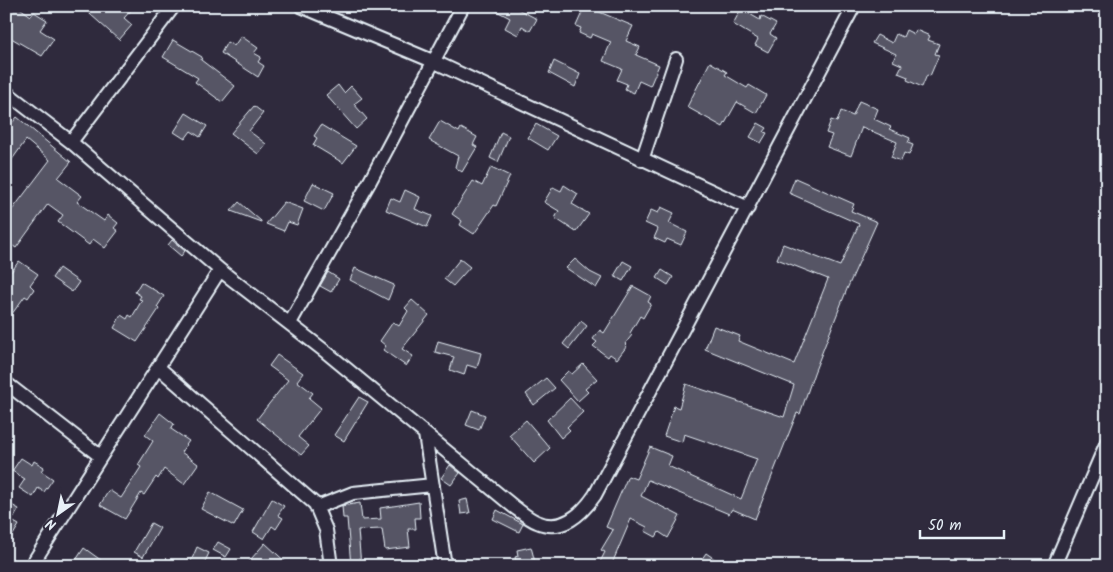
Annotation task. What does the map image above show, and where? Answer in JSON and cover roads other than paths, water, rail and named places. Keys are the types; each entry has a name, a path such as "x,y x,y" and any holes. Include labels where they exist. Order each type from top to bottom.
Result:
{"street":[{"path":"71,142 174,6"},
{"path":"301,6 435,62 748,208"},
{"path":"290,323 435,62 462,6"},
{"path":"6,92 71,142 220,270 290,323 514,507 537,523 558,525 568,522 584,511 595,495 854,6"},
{"path":"642,160 676,60"},
{"path":"33,565 100,456 220,270"},
{"path":"158,366 315,504 320,506 353,494 433,485"},
{"path":"6,383 100,456"},
{"path":"425,434 445,566"},
{"path":"1054,566 1107,442"},
{"path":"315,504 326,530 331,566"}]}
